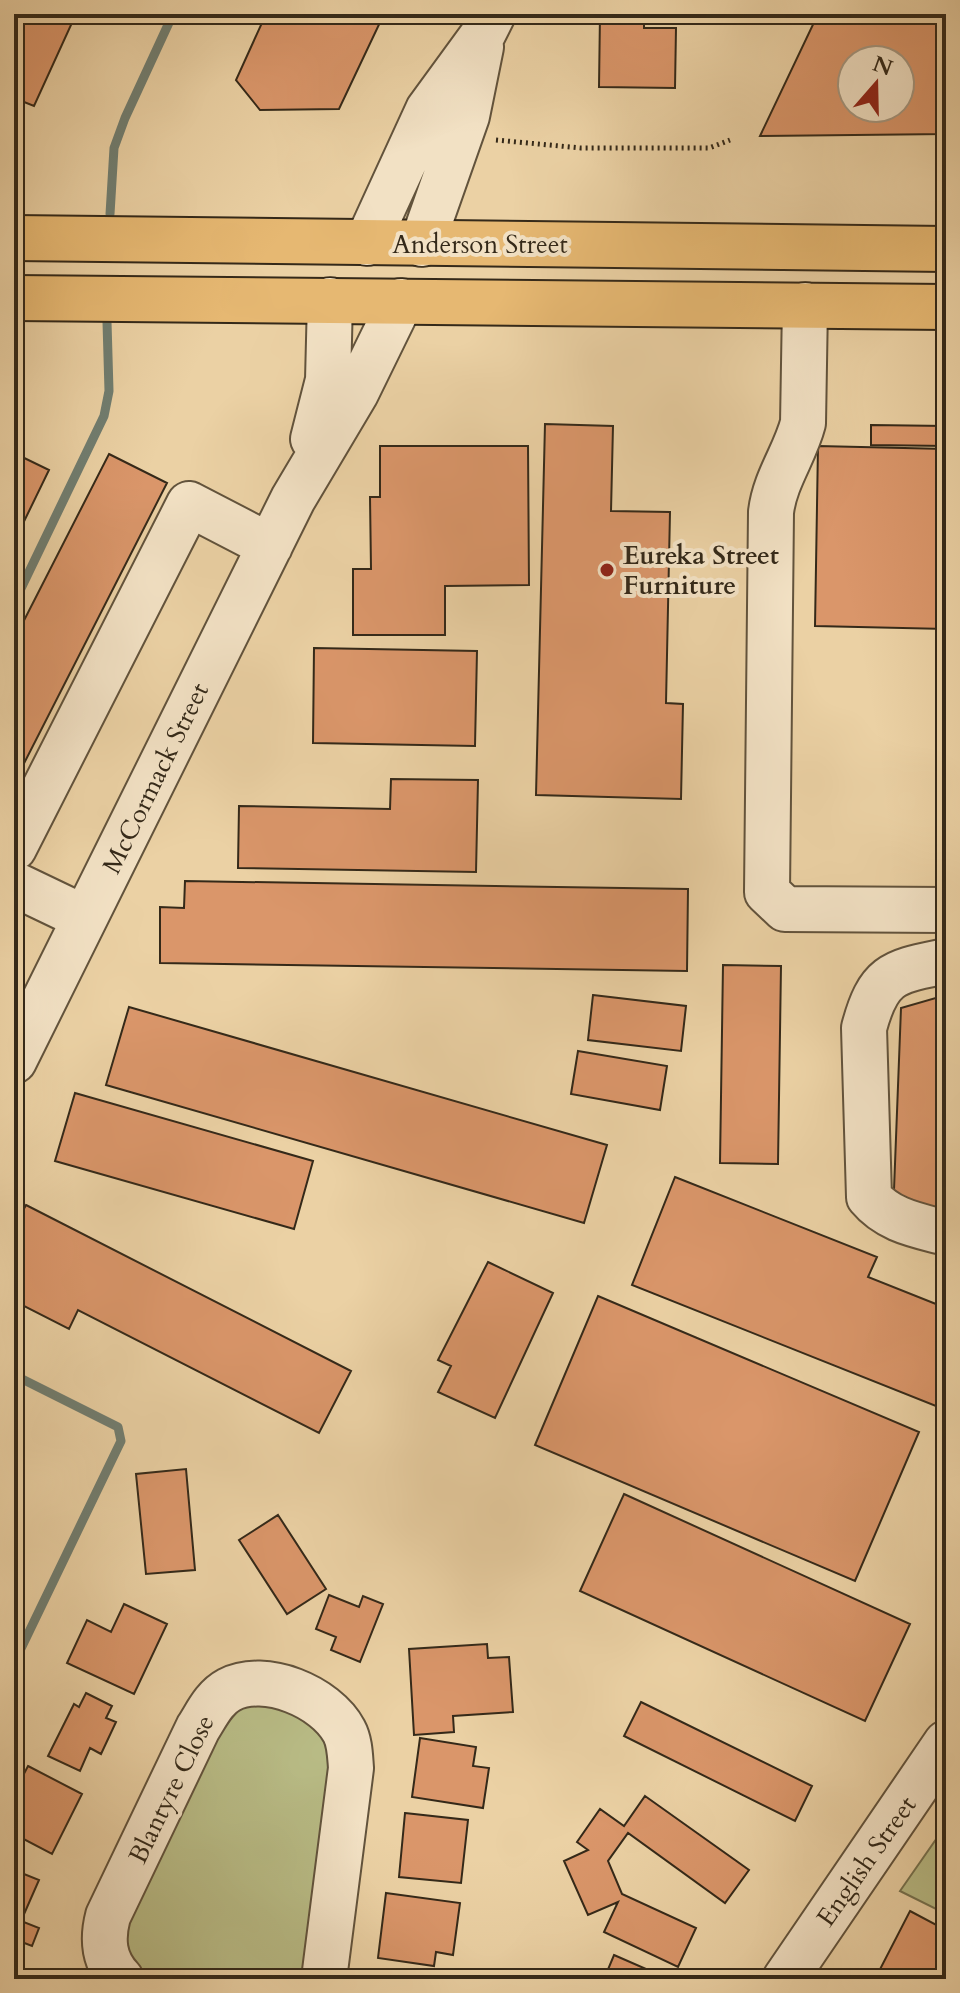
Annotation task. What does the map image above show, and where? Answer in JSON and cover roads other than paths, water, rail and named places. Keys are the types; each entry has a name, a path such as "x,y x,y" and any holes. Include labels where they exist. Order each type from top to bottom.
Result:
{"main road":[{"name":"Anderson Street","path":"14,238 946,249"},
{"name":"McCormack Street","path":"330,300 367,243"},
{"name":"McCormack Street","path":"401,301 422,244"},
{"path":"14,298 946,307"}],"street":[{"name":"McCormack Street","path":"367,243 428,110 488,25"},
{"name":"McCormack Street","path":"422,244 467,116 488,25"},
{"name":"McCormack Street","path":"295,494 326,395 330,300"},
{"name":"McCormack Street","path":"14,1061 295,494 356,393 401,301"},
{"path":"805,305 803,423 800,436 774,490 771,512 767,892 785,909 946,910"},
{"path":"14,848 189,504 270,546"},
{"path":"14,884 85,918"},
{"path":"946,961 900,971 883,983 871,1003 864,1028 869,1197 899,1220 946,1233"},
{"name":"Blantyre Close","path":"121,1979 114,1972 105,1951 104,1934 108,1916 198,1728 213,1703 229,1690 251,1684 297,1693 317,1704 335,1718 345,1732 349,1747 351,1768 324,1979"},
{"name":"English Street","path":"785,1979 946,1743"}],"waterway":[{"path":"110,214 114,148 173,14"},
{"path":"14,603 104,416 109,391 107,322"},
{"path":"14,1375 118,1427 121,1441 14,1663"}],"place":[{"name":"Eureka Street Furniture","path":"607,570"}]}
